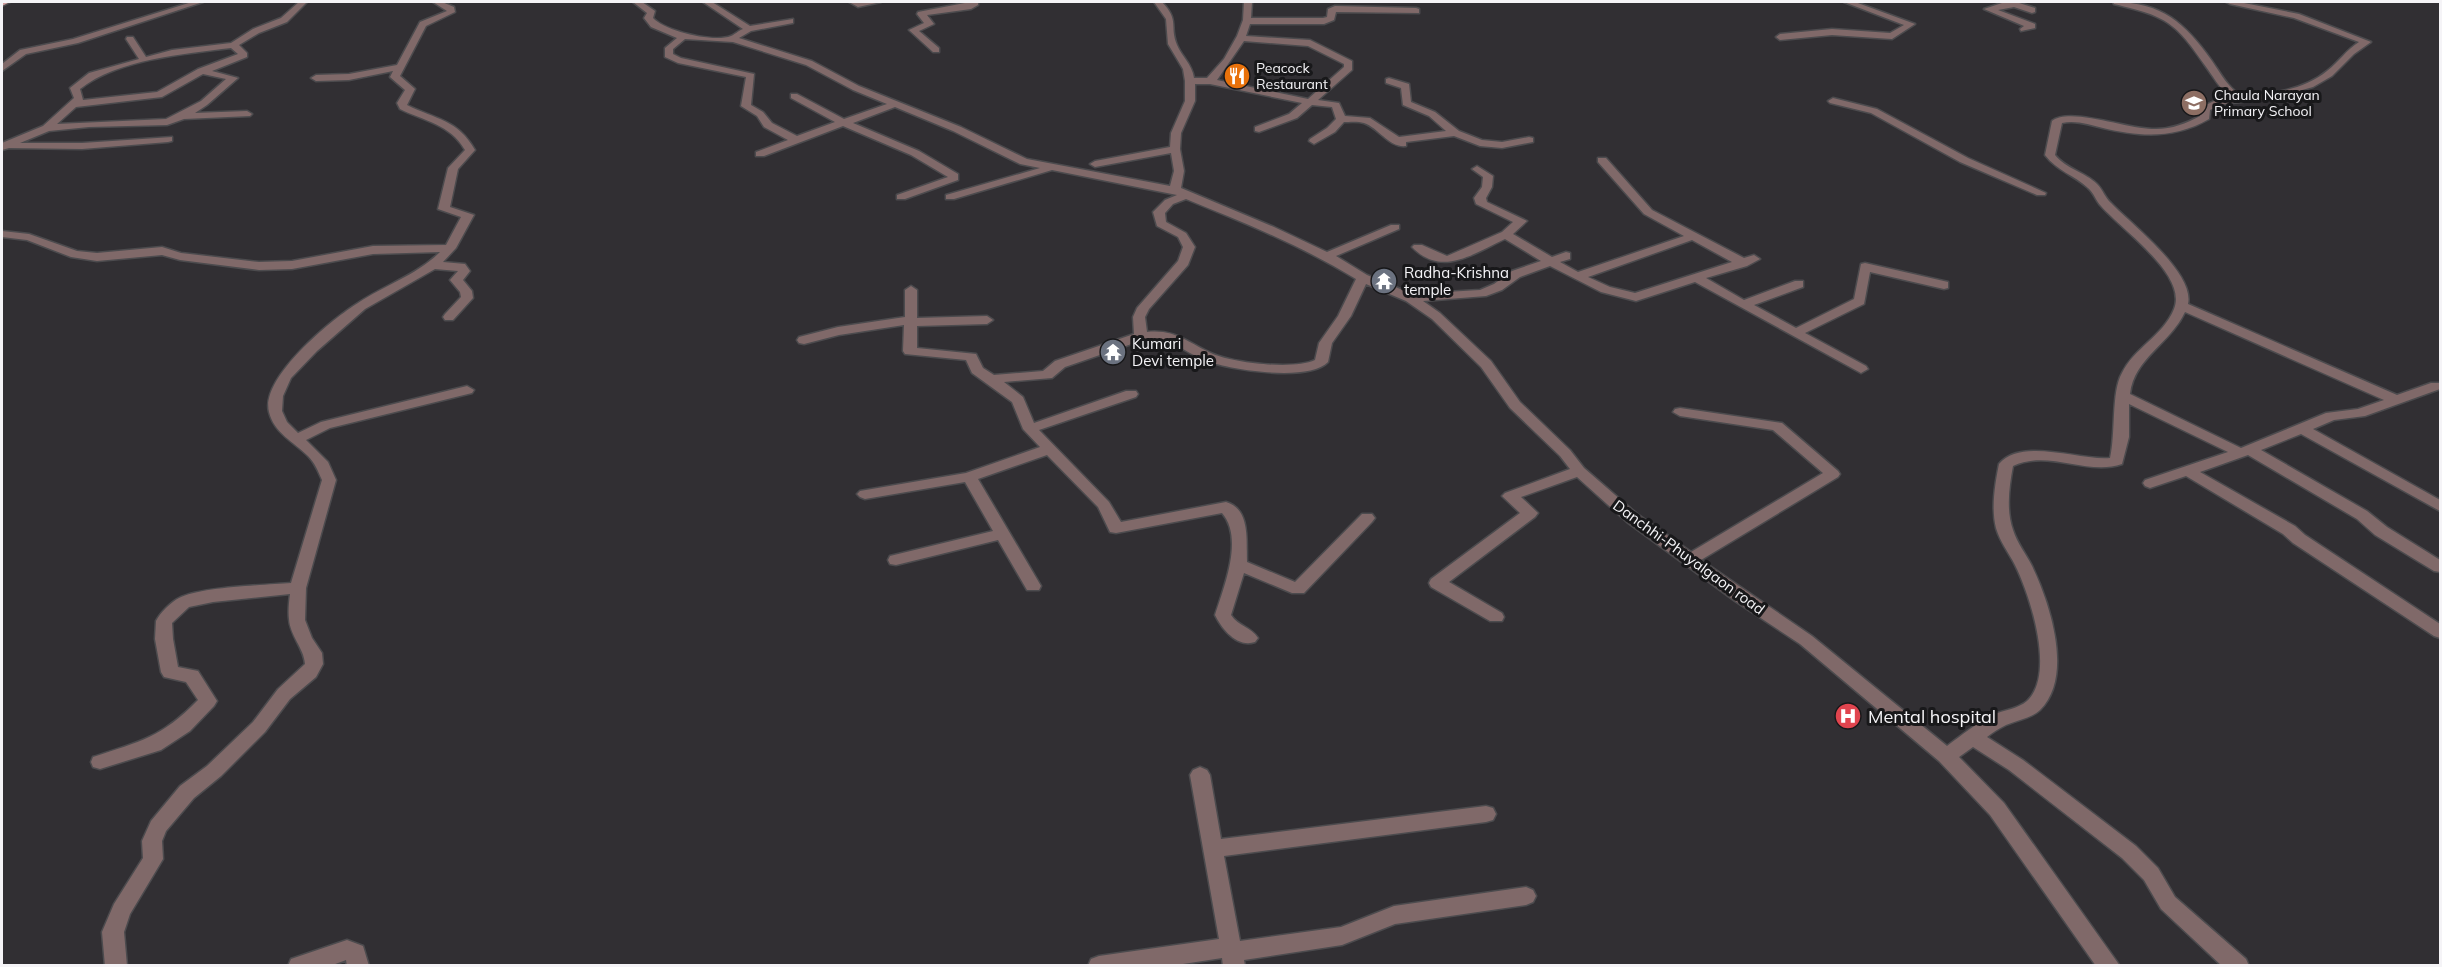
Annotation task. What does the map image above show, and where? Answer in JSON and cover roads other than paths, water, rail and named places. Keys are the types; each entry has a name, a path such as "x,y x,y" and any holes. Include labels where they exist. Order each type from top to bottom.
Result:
{"street":[{"path":"2,68 23,52 75,42 199,2"},
{"path":"47,128 80,97 75,88 84,80 103,71 172,53 233,45 256,31 285,20 303,2"},
{"path":"116,966 113,932 121,910 153,859 152,841 158,827 187,792 214,771 258,727 284,694 310,672 314,664 313,653 304,639 297,620 298,588 329,480 327,471 319,458 277,421 275,411 279,387 285,376 348,315 374,298 411,281 434,265 450,248 468,215 444,209 450,174 470,150 460,136 445,123 403,107 402,103 410,89 394,77 423,24 451,12 451,9 438,2"},
{"name":"Danchhi-Phuyalgaon road","path":"637,2 652,13 648,18 652,24 684,36 710,40 734,39 809,63 856,88 957,129 1024,162 1180,192 1270,229 1327,256 1363,278 1410,298 1449,327 1478,356 1515,405 1565,453 1580,471 1632,518 1806,640 1946,756 1997,809 2109,966"},
{"path":"707,2 749,29"},
{"path":"853,2 858,4 877,2"},
{"path":"936,50 913,30 930,24 921,14 939,9 971,6 974,2"},
{"path":"1141,336 1139,317 1143,308 1184,262 1189,247 1182,234 1161,224 1159,212 1180,192 1175,149 1176,133 1190,101 1190,81 1188,69 1172,44 1170,19 1158,2"},
{"path":"1210,81 1226,66 1241,38 1247,21 1248,2"},
{"path":"1780,37 1832,32 1896,36 1911,24 1848,2"},
{"path":"2117,2 2170,19 2206,59 2214,74 2232,95 2240,99"},
{"path":"1946,756 2001,719 2032,706 2042,695 2049,670 2047,637 2031,584 2004,528 2001,509 2006,464 2016,458 2028,456 2103,463 2117,461 2122,432 2124,384 2131,368 2174,321 2181,306 2183,293 2178,283 2142,239 2104,204 2091,184 2062,169 2054,162 2050,155 2057,121 2071,118 2139,132 2173,132 2205,117 2205,109 2214,104 2310,85 2332,71 2357,45 2367,42 2296,16 2230,2"},
{"path":"2024,29 2032,26 1988,9 2012,3 2032,10"},
{"path":"1247,21 1324,21 1331,18 1330,11 1335,9 1416,11"},
{"path":"734,39 738,34 749,29 790,21"},
{"path":"684,36 669,48 668,55 678,60 748,74 751,76 746,106 760,114 768,125 796,140"},
{"path":"1241,38 1310,43 1349,63 1349,68 1293,116 1259,129"},
{"path":"130,39 144,60"},
{"path":"73,104 159,95 178,86 201,70 244,55 233,45"},
{"path":"316,78 349,77 400,67"},
{"path":"4,146 47,128 88,124 167,122 183,116 204,103 233,78 201,70"},
{"path":"1190,81 1210,81 1310,102 1338,105 1341,119"},
{"path":"1389,81 1406,86 1406,103 1432,114 1455,134 1492,145 1528,140"},
{"path":"794,96 844,123 915,153 954,176 954,178 901,197"},
{"path":"1833,101 1874,111 1964,160 2041,193"},
{"path":"760,154 896,104"},
{"path":"183,116 246,114"},
{"path":"1341,119 1366,120 1398,143 1419,136 1455,134"},
{"path":"1314,141 1331,130 1341,119"},
{"path":"4,146 71,146 168,139"},
{"path":"1095,164 1175,149"},
{"path":"1506,234 1606,290 1628,297 1636,297 1749,261 1648,212 1602,160"},
{"path":"950,197 1035,174 1049,168"},
{"path":"1418,247 1439,259 1448,260 1506,234 1521,221 1482,204 1480,198 1487,187 1488,176 1477,169"},
{"path":"1327,256 1395,227"},
{"path":"2,234 29,237 75,254 97,257 162,251 180,256 259,266 292,265 373,250 450,248"},
{"path":"1579,276 1694,236"},
{"path":"1410,298 1450,297 1482,292 1498,287 1516,274 1566,255"},
{"path":"434,265 461,267 465,271 456,280 466,291 467,298 448,317"},
{"path":"1795,333 1860,301 1865,267 1944,285"},
{"path":"992,379 1047,375 1060,364 1141,336 1170,336 1202,354 1232,362 1290,370 1309,368 1321,362 1322,348 1332,330 1341,322 1363,278"},
{"path":"1696,278 1861,369"},
{"path":"1744,304 1799,284"},
{"path":"911,290 910,351 971,357 977,370 1018,400 1030,429 1104,505 1116,528 1226,507 1238,521 1239,565 1223,615 1230,627 1249,638"},
{"path":"2181,306 2396,400"},
{"path":"804,340 838,331 911,321 987,320"},
{"path":"2150,483 2246,452 2331,416 2361,413 2436,386"},
{"path":"296,439 326,425 374,415 467,390"},
{"path":"1030,429 1131,394"},
{"path":"2123,396 2246,452 2362,515 2381,531 2440,567"},
{"path":"1680,412 1777,426 1833,474 1690,560"},
{"path":"2301,428 2440,506"},
{"path":"865,494 969,477 1049,449"},
{"path":"1496,617 1437,584 1530,513 1510,496 1580,471"},
{"path":"2188,471 2289,530 2299,539 2440,632"},
{"path":"969,477 1033,586"},
{"path":"1239,565 1298,589 1367,518"},
{"path":"896,560 1002,534"},
{"path":"100,762 154,745 184,726 208,701 192,676 170,672 164,639 164,621 184,602 213,596 298,588"},
{"path":"1974,737 2074,808 2129,852 2151,874 2168,903 2238,966"},
{"path":"1200,775 1232,955"},
{"path":"1213,849 1486,814"},
{"path":"1100,966 1232,955 1342,936 1394,915 1526,896"},
{"path":"299,966 347,950 355,953 358,966"}],"place":[{"name":"Peacock Restaurant","path":"1237,76"},
{"name":"Chaula Narayan Primary School","path":"2194,103"},
{"name":"Radha-Krishna temple","path":"1384,281"},
{"name":"Kumari Devi temple","path":"1113,352"},
{"name":"Mental hospital","path":"1848,716"}]}
